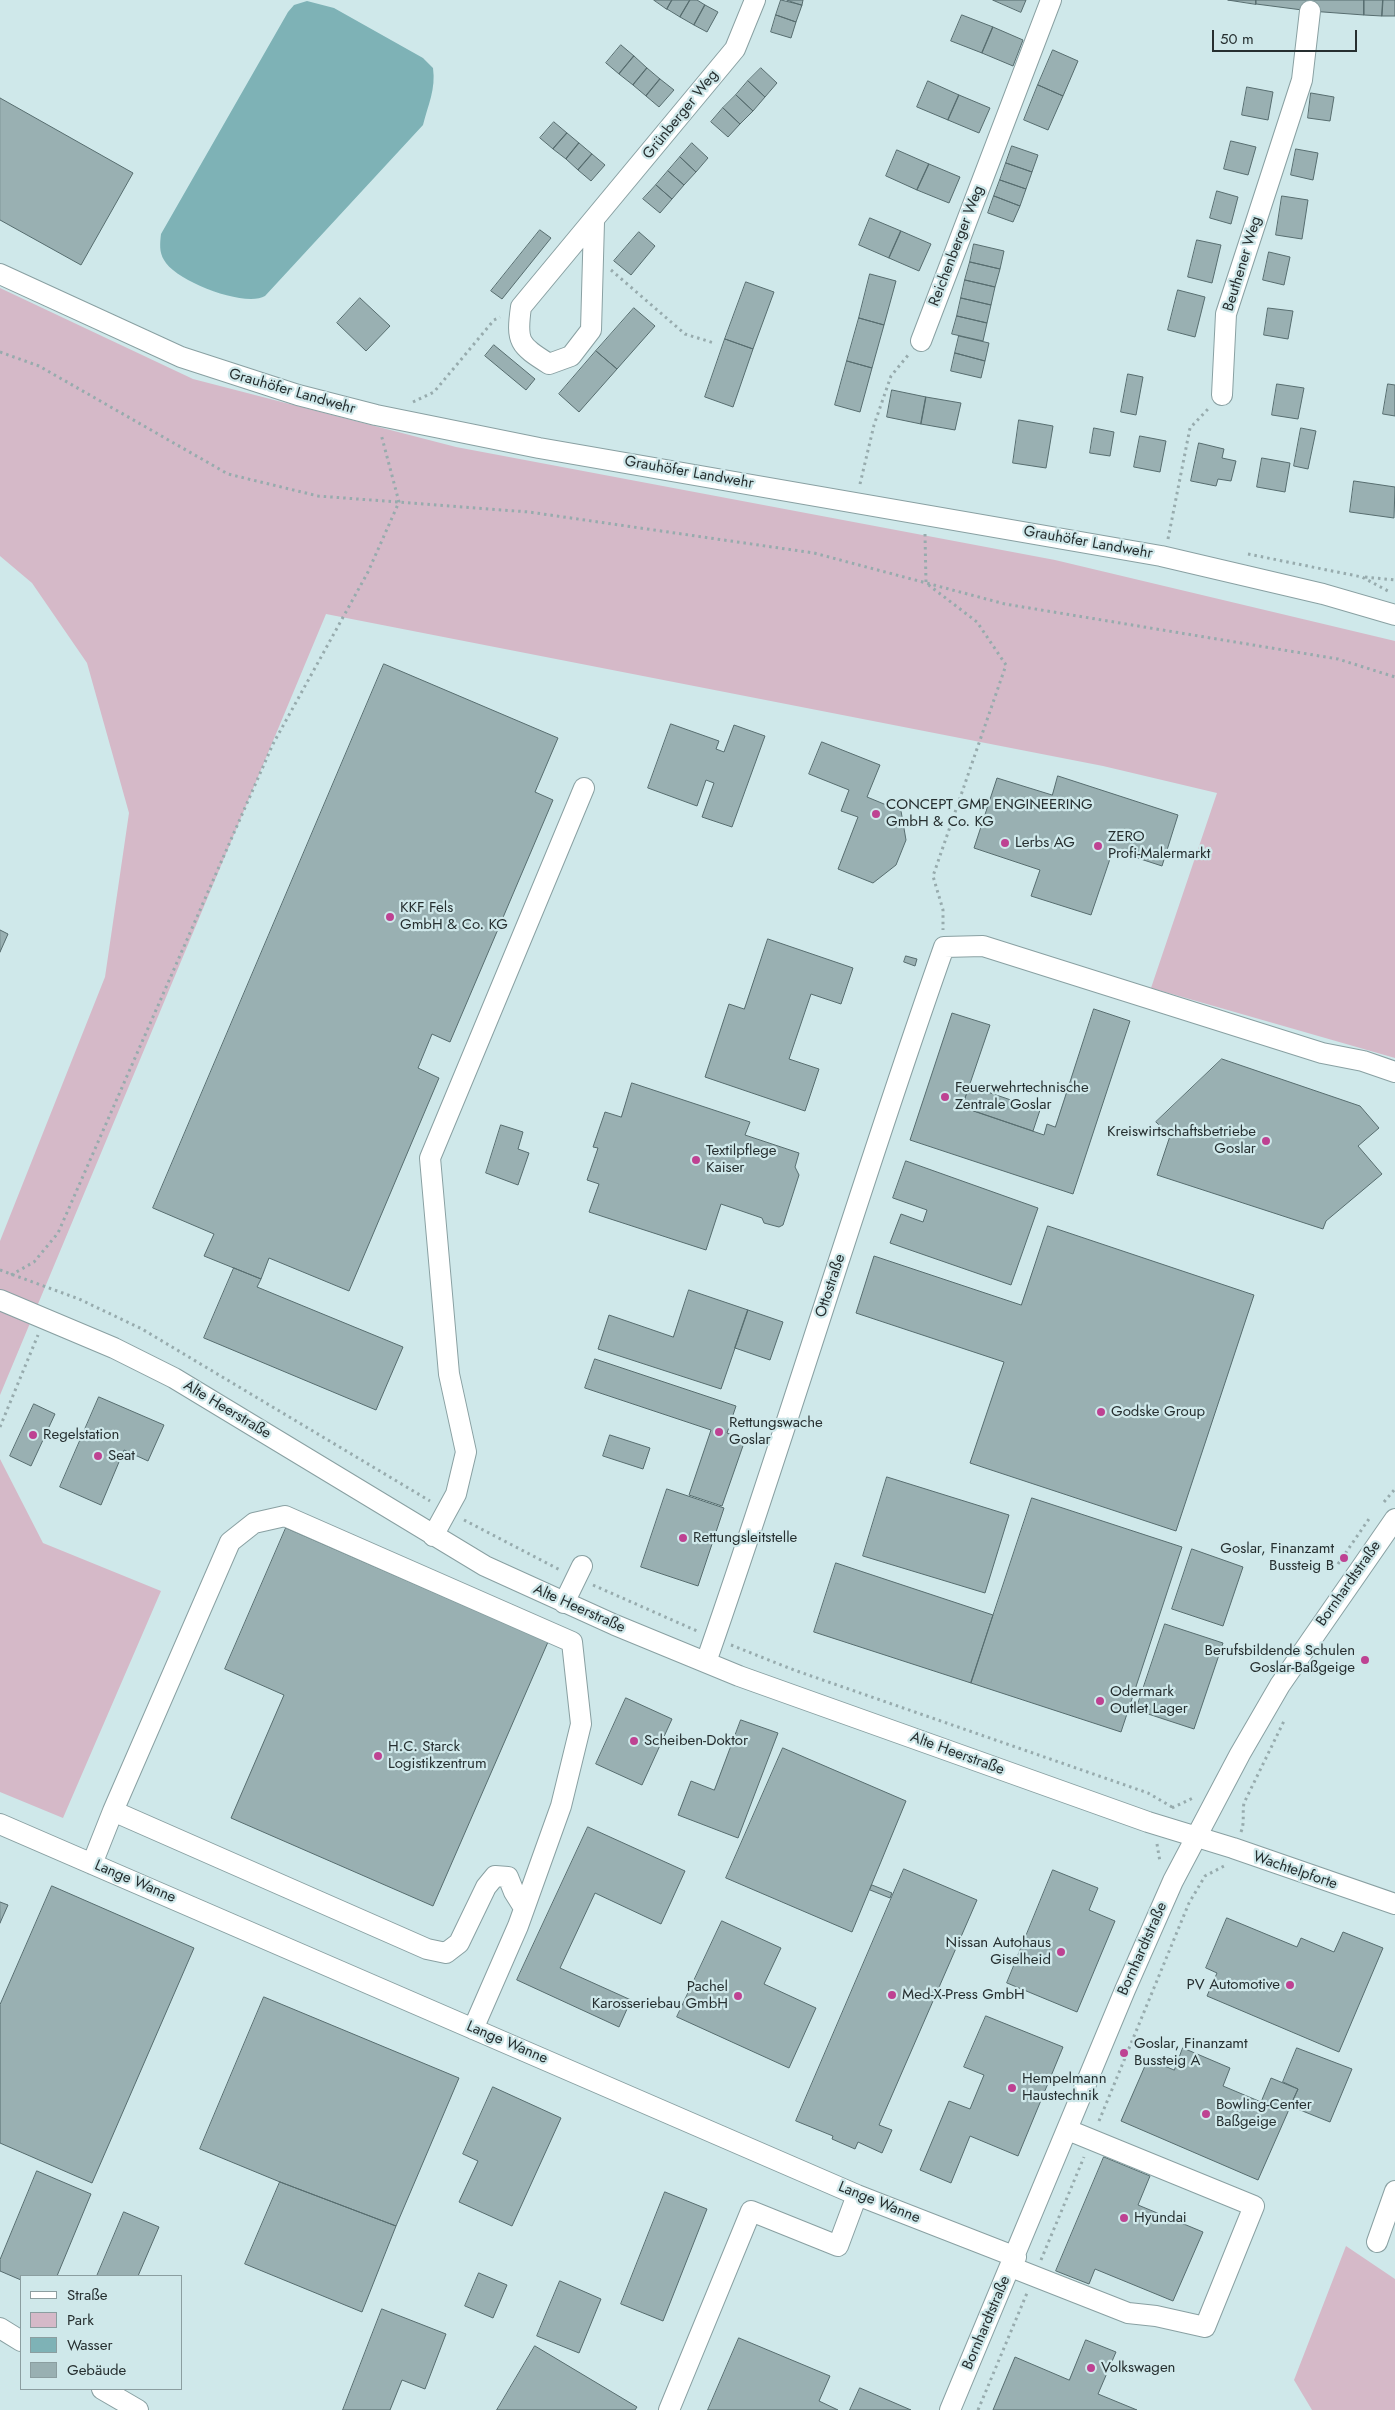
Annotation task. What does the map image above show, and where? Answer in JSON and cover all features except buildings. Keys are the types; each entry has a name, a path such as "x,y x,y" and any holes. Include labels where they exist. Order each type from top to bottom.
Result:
{"street":[{"name":"Grünberger Weg","path":"521,307 594,222 735,49 755,0"},
{"name":"Reichenberger Weg","path":"921,341 1051,0"},
{"name":"Beuthener Weg","path":"1222,395 1226,314 1302,80 1310,11"},
{"path":"521,307 517,333 528,351 549,364 571,356 591,330 594,222"},
{"name":"Grauhöfer Landwehr","path":"0,274 181,357 298,395 376,415 539,448 1161,556 1323,594 1395,615"},
{"path":"434,1536 456,1494 466,1452 448,1374 430,1158 584,788"},
{"path":"944,947 983,946 1322,1053 1363,1061 1395,1072"},
{"name":"Ottostraße","path":"706,1662 800,1382 897,1081 944,947"},
{"name":"Alte Heerstraße","path":"0,1300 114,1348 174,1378 484,1566 564,1603 739,1676 1148,1822 1195,1837"},
{"path":"92,1864 113,1811 230,1542 254,1523 285,1516 572,1642 581,1724 561,1806 524,1908 473,2029"},
{"name":"Bornhardtstraße","path":"950,2410 1173,1881 1240,1754 1280,1685 1395,1519"},
{"path":"564,1603 582,1566"},
{"path":"113,1811 427,1949 446,1953 459,1943 486,1887 496,1876 508,1877 514,1892 524,1908"},
{"name":"Lange Wanne","path":"0,1824 1128,2313 1156,2316 1205,2327 1254,2206 1068,2130"},
{"name":"Wachtelpforte","path":"1195,1837 1233,1848 1395,1904"},
{"path":"1377,2242 1395,2191"},
{"path":"669,2410 751,2211 838,2246 857,2195"},
{"path":"0,2328 20,2340"},
{"path":"104,2390 138,2410"}],"path":[{"path":"594,255 685,334 714,343"},
{"path":"420,406 411,403 434,392 494,320 521,307"},
{"path":"868,488 859,487 874,425 891,376 921,341"},
{"path":"0,352 39,366 228,474 318,496 529,512 814,554 1005,604 1338,659 1395,677"},
{"path":"1168,539 1190,428 1222,395"},
{"path":"11,1274 34,1262 58,1234 273,744 368,572 399,502 376,415"},
{"path":"924,514 926,583"},
{"path":"1159,537 1178,540"},
{"path":"1246,554 1362,577 1395,580"},
{"path":"1362,577 1395,595"},
{"path":"926,583 977,622 1006,665 933,876 943,910 944,947"},
{"path":"0,1427 45,1318"},
{"path":"1233,1848 1244,1824 1242,1813 1244,1803 1287,1714"}],"green space":[{"path":"0,288 193,379 456,447 1055,560 1395,641 1395,1058 1151,988 1217,793 1103,766 326,614 0,1395 0,1241 105,977 129,813 87,663 32,583 0,556"},
{"path":"0,1459 43,1543 161,1591 63,1818 0,1792"},
{"path":"1346,2246 1395,2279 1395,2410 1312,2410 1294,2380"}],"water":[{"path":"307,1 334,8 423,58 433,68 434,76 429,104 423,125 265,296 255,299 227,295 196,284 171,268 161,254 161,234 288,12 294,5"}],"place":[{"name":"CONCEPT GMP ENGINEERING GmbH & Co. KG","path":"876,814"},
{"name":"Lerbs AG","path":"1005,843"},
{"name":"ZERO Profi-Malermarkt","path":"1098,846"},
{"name":"KKF Fels GmbH & Co. KG","path":"390,917"},
{"name":"Feuerwehrtechnische Zentrale Goslar","path":"945,1097"},
{"name":"Kreiswirtschaftsbetriebe Goslar","path":"1266,1141"},
{"name":"Textilpflege Kaiser","path":"696,1160"},
{"name":"Godske Group","path":"1101,1412"},
{"name":"Rettungswache Goslar","path":"719,1432"},
{"name":"Regelstation","path":"33,1435"},
{"name":"Seat","path":"98,1456"},
{"name":"Rettungsleitstelle","path":"683,1538"},
{"name":"Goslar, Finanzamt Bussteig B","path":"1344,1558"},
{"name":"Berufsbildende Schulen Goslar-Baßgeige","path":"1365,1660"},
{"name":"Odermark Outlet Lager","path":"1100,1701"},
{"name":"Scheiben-Doktor","path":"634,1741"},
{"name":"H.C. Starck Logistikzentrum","path":"378,1756"},
{"name":"Nissan Autohaus Giselheid","path":"1061,1952"},
{"name":"PV Automotive","path":"1290,1985"},
{"name":"Med-X-Press GmbH","path":"892,1995"},
{"name":"Pachel Karosseriebau GmbH","path":"738,1996"},
{"name":"Goslar, Finanzamt Bussteig A","path":"1124,2053"},
{"name":"Hempelmann Haustechnik","path":"1012,2088"},
{"name":"Bowling-Center Baßgeige","path":"1206,2114"},
{"name":"Hyundai","path":"1124,2218"},
{"name":"Volkswagen","path":"1091,2368"}]}
